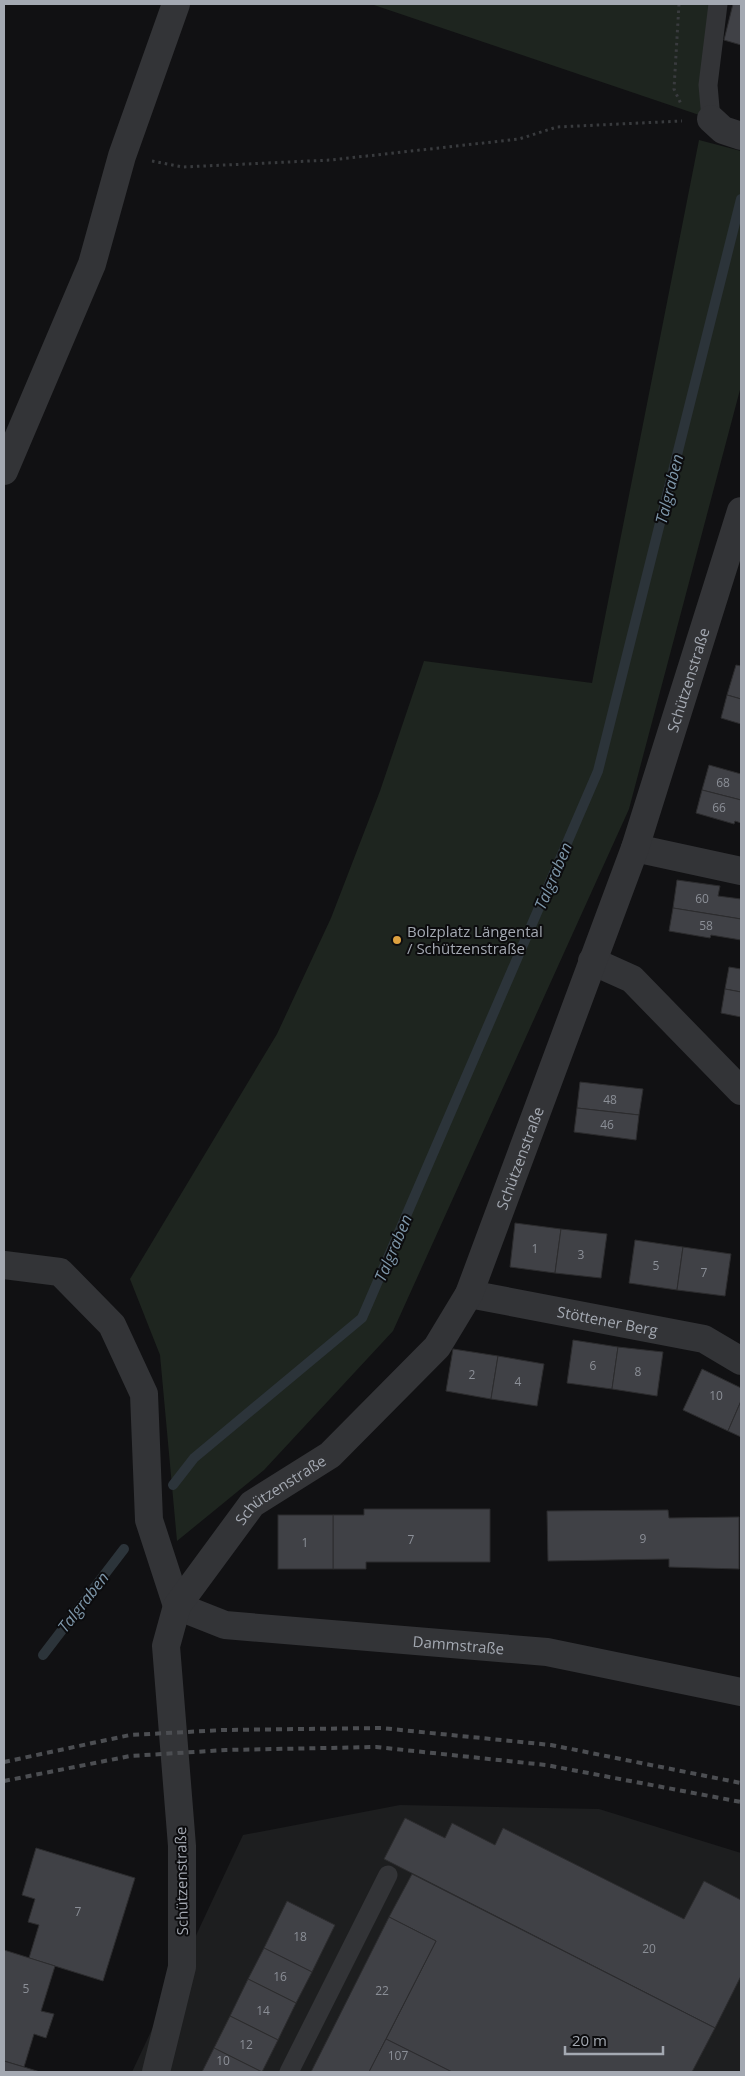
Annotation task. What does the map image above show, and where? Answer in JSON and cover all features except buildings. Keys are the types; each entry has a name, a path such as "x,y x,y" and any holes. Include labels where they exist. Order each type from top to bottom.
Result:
{"street":[{"path":"4,471 92,264 122,156 176,4"},
{"path":"700,120 741,136"},
{"name":"Schützenstraße","path":"156,2072 182,1967 182,1846 166,1646 177,1606 252,1504 330,1455 437,1347 469,1294 634,848 741,510"},
{"path":"634,848 741,871"},
{"path":"592,961 632,979 741,1091"},
{"path":"4,1265 60,1272 112,1325 144,1394 149,1520 177,1606"},
{"name":"Stöttener Berg","path":"469,1294 704,1339 741,1362"},
{"name":"Dammstraße","path":"177,1606 225,1625 546,1652 741,1692"}],"lane":[{"path":"700,120 708,85 718,4"},
{"path":"289,2072 388,1876"}],"path":[{"path":"679,4 674,89 700,120"},
{"path":"183,167 331,160 400,154 519,139 558,128 700,120"}],"shaded area":[{"path":"371,4 718,4 711,119"},
{"path":"699,140 741,151 741,386 629,809 393,1331 264,1470 177,1541 160,1355 130,1279 277,1034 331,918 380,791 424,661 592,683"},
{"path":"400,1805 599,1809 741,1853 741,2072 132,2072 243,1835"}],"waterway":[{"name":"Talgraben","path":"173,1485 194,1458 362,1318 598,771 741,199"},
{"name":"Talgraben","path":"43,1655 124,1549"}],"railway":[{"path":"4,1762 130,1735 223,1730 381,1728 551,1745 741,1783"},
{"path":"4,1781 130,1756 226,1750 376,1747 546,1765 741,1802"}],"place":[{"name":"Bolzplatz Längental / Schützenstraße","path":"397,940"}]}
